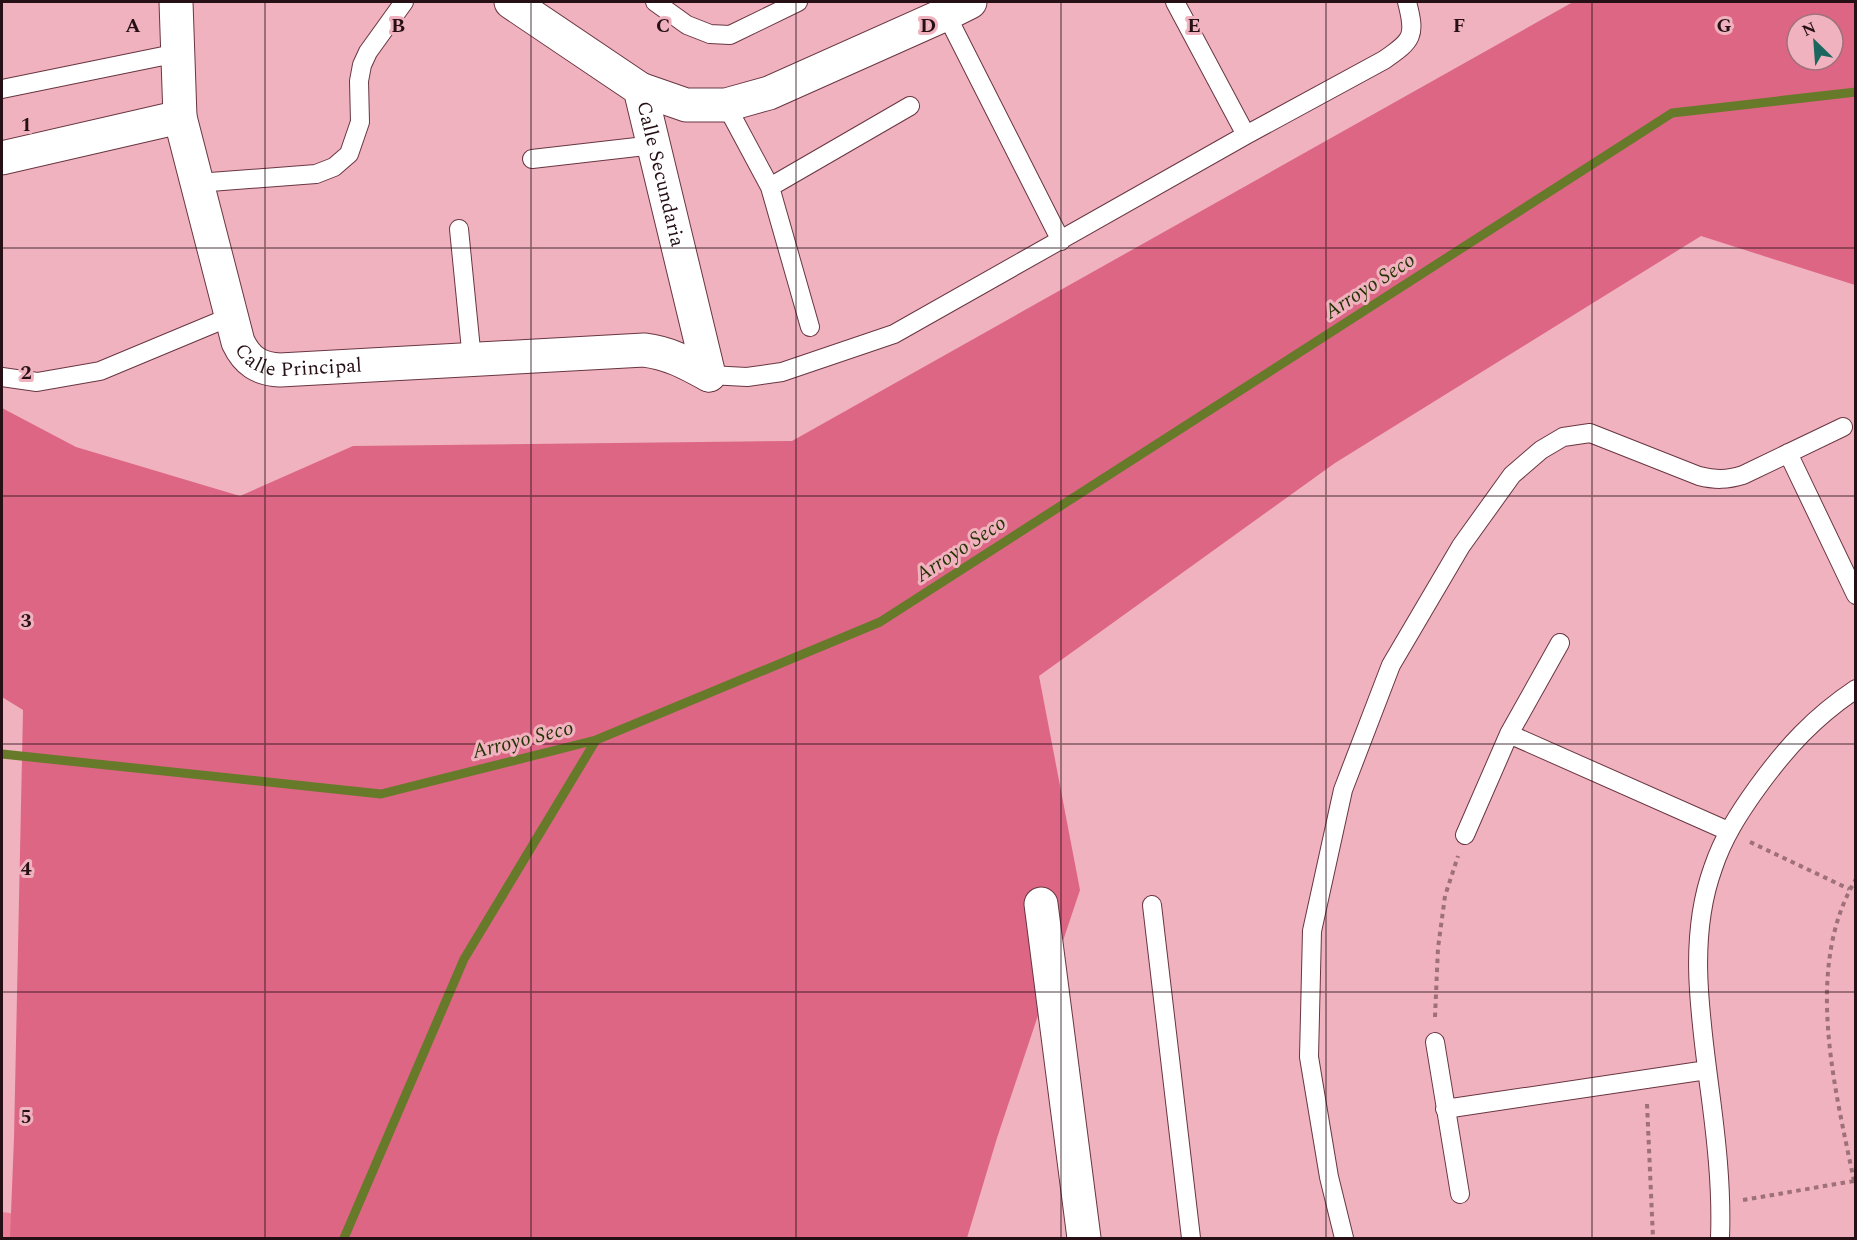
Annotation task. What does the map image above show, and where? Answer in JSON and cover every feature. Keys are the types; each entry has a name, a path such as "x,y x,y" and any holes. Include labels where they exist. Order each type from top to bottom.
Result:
{"street":[{"name":"Calle Principal","path":"176,2 180,117 238,342 244,354 254,363 266,369 279,370 644,350 661,352 679,358 709,375"},
{"name":"Calle Secundaria","path":"511,2 640,89 709,375"},
{"path":"640,89 686,105 726,105 769,93 958,8"},
{"path":"2,158 180,117"},
{"path":"1041,904 1084,1239"}],"lane":[{"path":"197,183 316,174 334,168 349,154 360,122 359,81 362,65 368,52 403,2"},
{"path":"655,2 687,25 710,34 730,35 798,2"},
{"path":"1175,2 1246,135"},
{"path":"709,375 747,377 782,372 894,334 1246,135 1384,60 1402,47 1412,34 1412,21 1407,2"},
{"path":"958,8 1061,241"},
{"path":"2,89 178,53"},
{"path":"726,105 770,187 810,327"},
{"path":"770,187 910,106"},
{"path":"532,159 654,145"},
{"path":"459,229 472,360"},
{"path":"2,377 37,382 100,371 232,316"},
{"path":"1344,1239 1329,1177 1309,1057 1312,931 1343,790 1391,665 1461,546 1512,475 1541,450 1563,437 1590,433 1699,476 1729,479 1743,475 1843,427"},
{"path":"1788,453 1856,595"},
{"path":"1464,835 1509,734 1560,643"},
{"path":"1720,1239 1722,1203 1701,1023 1697,959 1703,905 1712,869 1728,831 1742,808 1781,754 1827,708 1856,689"},
{"path":"1509,734 1728,831"},
{"path":"1152,905 1191,1239"},
{"path":"1434,1042 1460,1194"},
{"path":"1445,1109 1707,1070"}],"path":[{"path":"1728,831 1849,889"},
{"path":"1434,1042 1439,938 1445,896 1464,835"},
{"path":"1722,1203 1855,1181 1828,1044 1827,977 1837,923 1849,889 1856,879"},
{"path":"1646,1080 1653,1239"}],"shaded area":[{"path":"1573,2 1855,2 1855,285 1701,236 1335,463 1039,676 1080,890 997,1138 967,1238 10,1238 23,710 2,697 2,408 76,447 240,496 353,446 792,441"},
{"path":"2,1212 24,1215 20,1238 2,1238"}],"waterway":[{"name":"Arroyo Seco","path":"2,754 381,794 596,740 880,622 1672,113 1856,92"},
{"path":"344,1238 464,959 596,740"}]}
